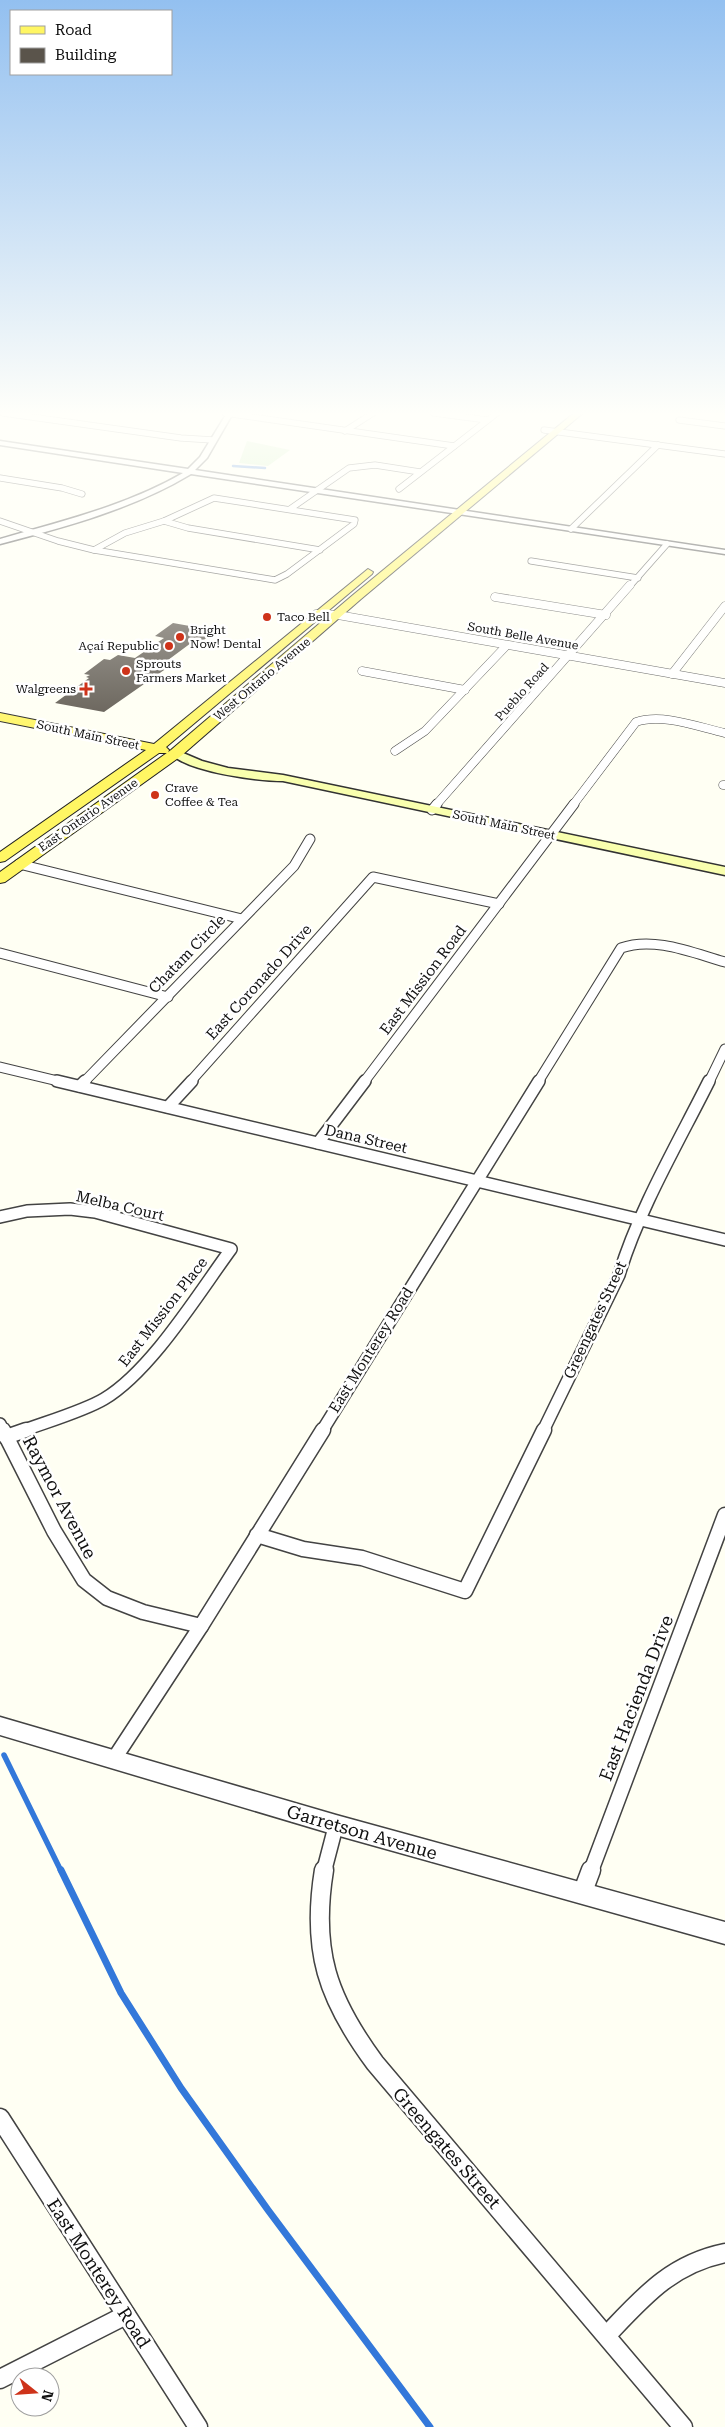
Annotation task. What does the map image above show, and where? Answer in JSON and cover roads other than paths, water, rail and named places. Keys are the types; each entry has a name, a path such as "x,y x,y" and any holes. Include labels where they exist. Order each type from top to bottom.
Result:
{"main road":[{"path":"412,537 426,526"},
{"name":"West Ontario Avenue","path":"176,753 443,526"},
{"name":"West Ontario Avenue","path":"156,749 375,566"},
{"name":"South Main Street","path":"0,717 176,753 188,761 267,778 282,778 725,871"},
{"name":"East Ontario Avenue","path":"0,858 156,749"},
{"name":"East Ontario Avenue","path":"0,879 176,753"},
{"path":"19,864 13,861 16,856 63,822 80,802"}],"street":[{"path":"13,526 50,540 94,550 275,580 287,574 351,526"},
{"path":"0,542 51,526"},
{"path":"94,550 125,533 147,526"},
{"path":"182,526 320,550"},
{"path":"552,526 725,552"},
{"name":"Pueblo Road","path":"432,810 668,544"},
{"path":"531,561 638,578"},
{"path":"495,596 606,615"},
{"path":"672,674 725,606"},
{"name":"South Belle Avenue","path":"316,614 338,615 725,683"},
{"path":"395,751 426,731 507,645"},
{"path":"362,671 465,690"},
{"name":"East Mission Road","path":"318,1143 636,722 641,718 725,733"},
{"name":"Chatam Circle","path":"80,1086 294,866 310,839"},
{"path":"19,864 242,919"},
{"name":"East Coronado Drive","path":"168,1107 373,877 499,904"},
{"name":"East Monterey Road","path":"114,1759 201,1626 475,1180 621,948 629,943 644,943 725,962"},
{"path":"0,952 168,997"},
{"name":"Greengates Street","path":"257,1535 304,1549 362,1558 465,1591 619,1275 626,1251 640,1220 725,1049"},
{"name":"Dana Street","path":"0,1067 725,1240"},
{"name":"Melba Court","path":"0,1217 27,1211 70,1209 95,1212 232,1249"},
{"name":"East Mission Place","path":"3,1431 103,1400 129,1381 154,1353 232,1249"},
{"name":"Raymor Avenue","path":"3,1431 54,1531 84,1580 107,1598 143,1612 201,1626"},
{"name":"East Hacienda Drive","path":"582,1894 725,1515"},
{"name":"Garretson Avenue","path":"0,1726 336,1825 725,1933"},
{"name":"Greengates Street","path":"336,1825 327,1852 319,1906 320,1936 326,1968 336,2000 354,2033 375,2063 608,2335 683,2427"},
{"name":"East Monterey Road","path":"0,2118 198,2427"},
{"path":"608,2335 665,2276 695,2259 725,2253"},
{"path":"0,2379 126,2315"}],"waterway":[{"path":"4,1755 61,1871"},
{"path":"61,1870 121,1993 181,2088 268,2210 430,2427"}],"place":[{"name":"Taco Bell","path":"267,617"},
{"name":"Bright Now! Dental","path":"180,637"},
{"name":"Açaí Republic","path":"169,646"},
{"name":"Sprouts Farmers Market","path":"126,671"},
{"name":"Walgreens","path":"86,689"},
{"name":"Crave Coffee & Tea","path":"155,795"}]}
